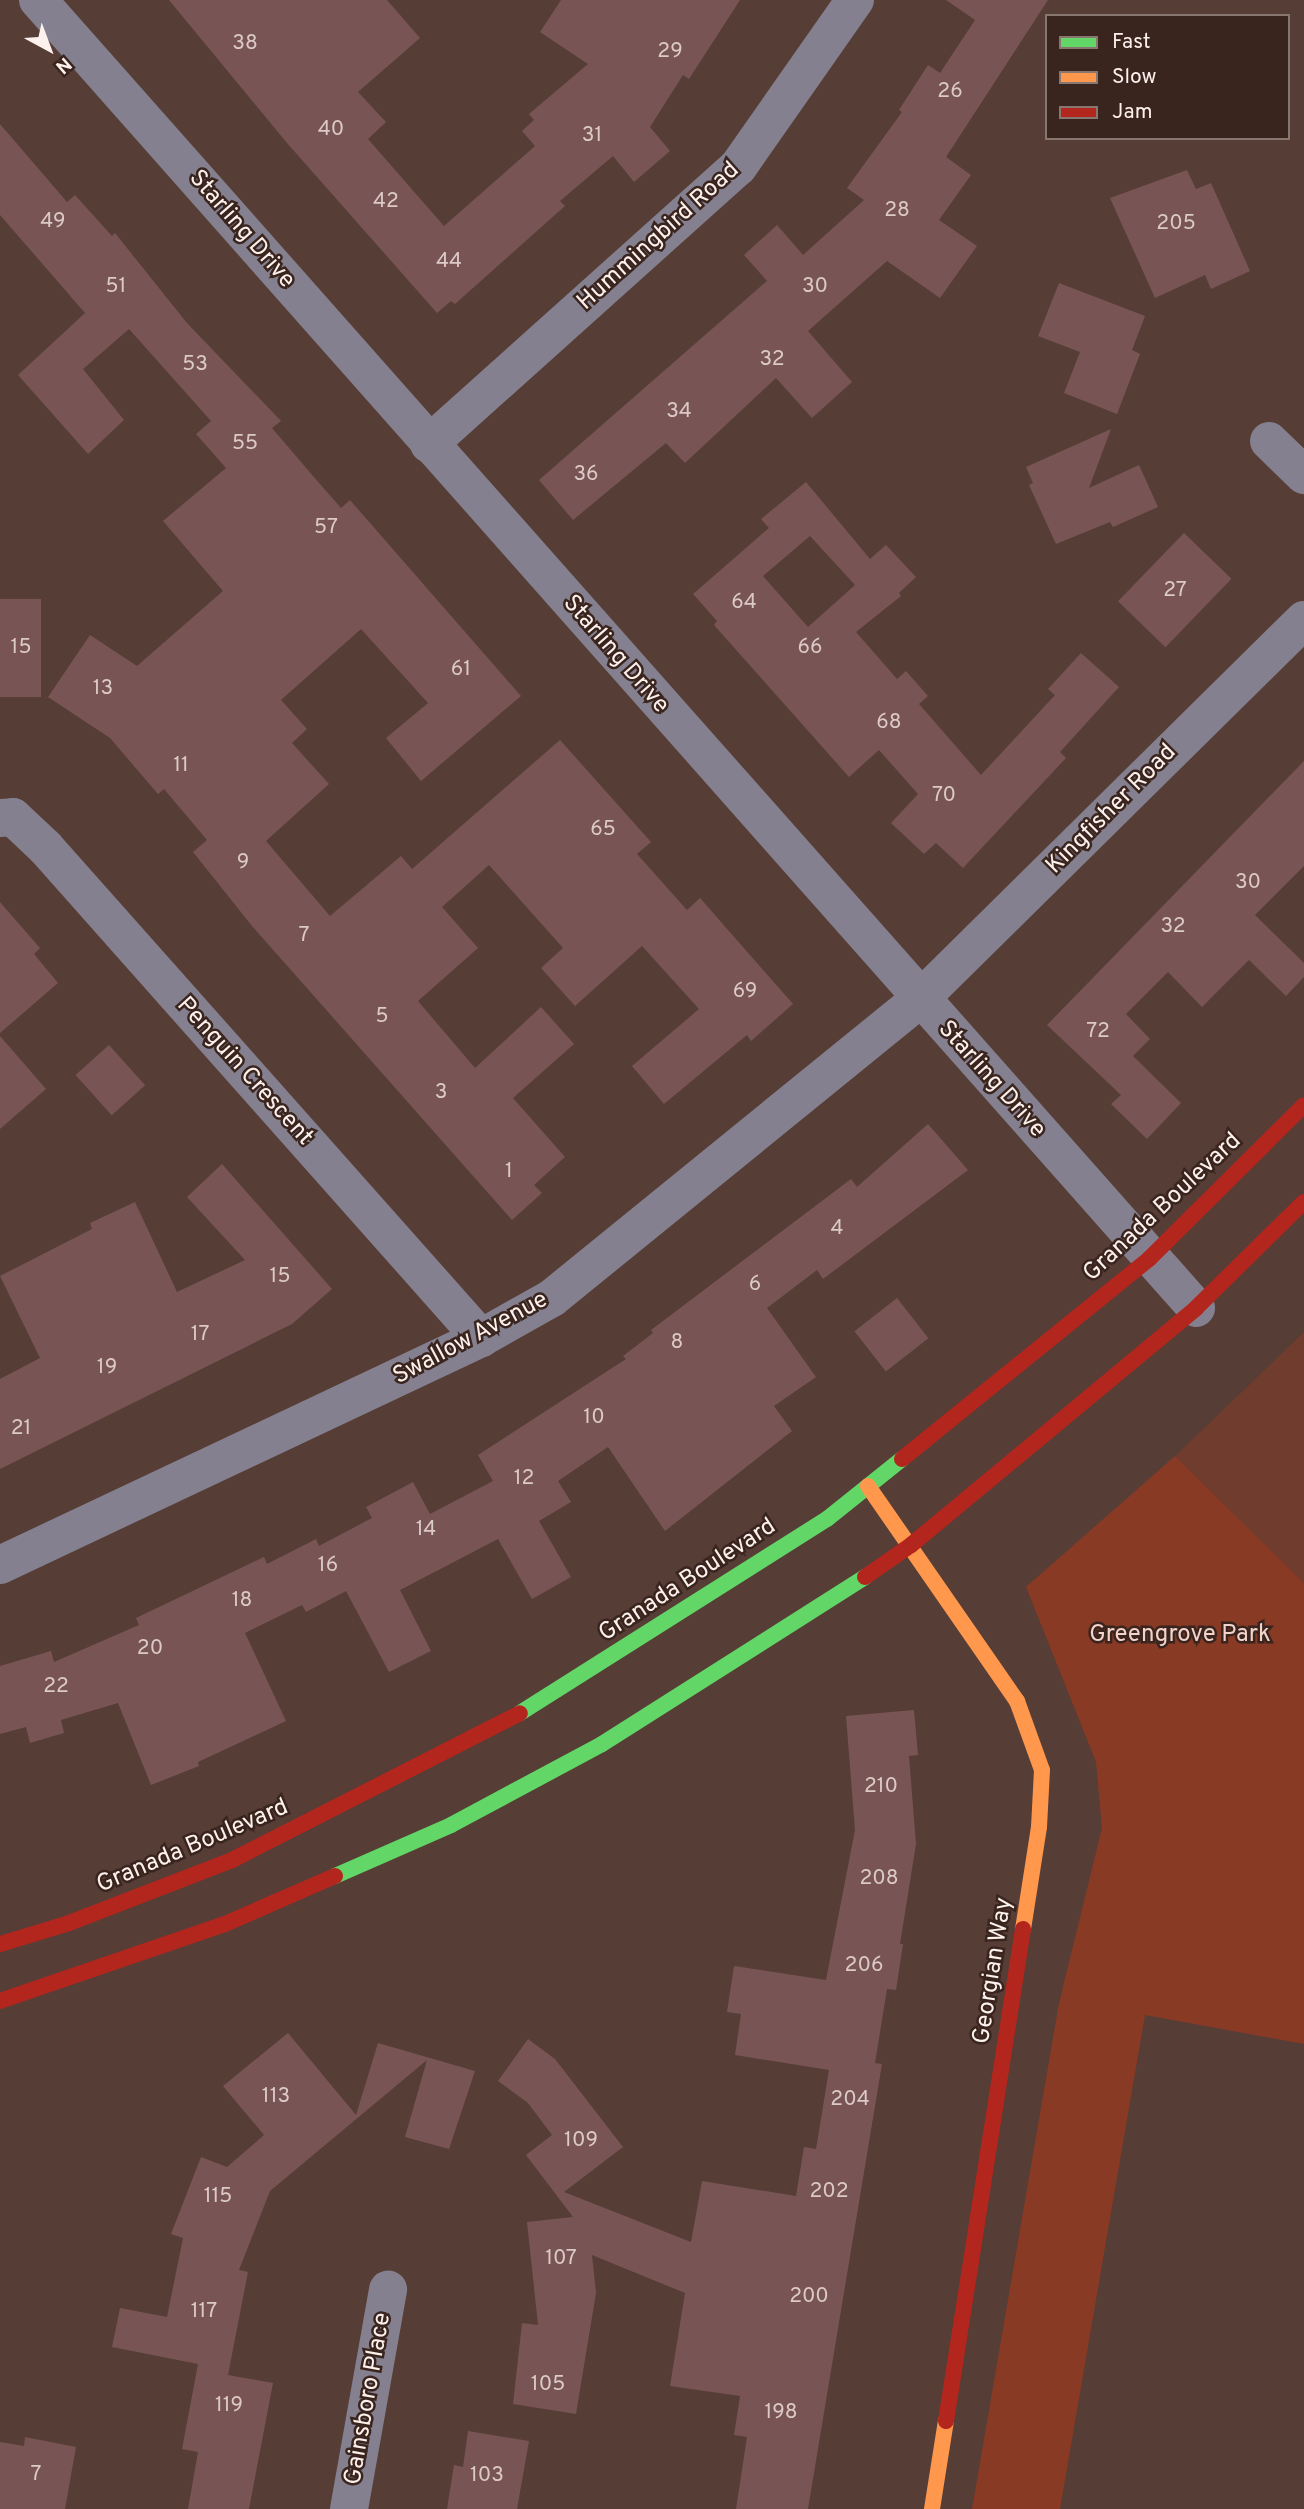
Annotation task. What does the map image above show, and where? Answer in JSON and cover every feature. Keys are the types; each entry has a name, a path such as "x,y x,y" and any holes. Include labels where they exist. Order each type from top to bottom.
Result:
{"main road":[{"name":"Granada Boulevard","path":"0,1944 69,1923 232,1860 480,1737 669,1622 827,1519 1149,1259 1304,1105"},
{"path":"0,2001 225,1924 451,1825 602,1744 837,1597 911,1545 1196,1308 1304,1202"},
{"name":"Georgian Way","path":"868,1486 1017,1701 1042,1770 1039,1827 932,2509"}],"street":[{"name":"Starling Drive","path":"38,0 919,1000 1149,1259 1196,1308"},
{"name":"Hummingbird Road","path":"429,444 738,167 855,0"},
{"path":"1269,441 1304,475"},
{"name":"Kingfisher Road","path":"919,1000 1304,620"},
{"name":"Penguin Crescent","path":"0,818 13,817 45,847 481,1338"},
{"name":"Swallow Avenue","path":"0,1565 481,1338 552,1298 919,1000"},
{"name":"Gainsboro Place","path":"349,2509 388,2289"}],"shaded area":[{"path":"1304,1332 1304,1583 1175,1456"}],"green space":[{"name":"Greengrove Park","path":"1175,1456 1304,1583 1304,2044 1145,2015 1060,2509 972,2509 1059,2003 1102,1828 1096,1762 1026,1587"}],"building":[{"path":"169,0 387,0 420,38 358,92 386,122 368,139 444,226 535,146 522,131 534,120 529,114 588,64 540,32 561,0 740,0 689,79 683,75 650,127 670,151 634,182 613,156 560,201 565,206 455,304 451,301 437,313 287,143"},
{"path":"946,0 1048,0 946,157 971,175 939,220 977,246 940,298 887,261 808,331 852,382 812,418 776,378 685,463 666,443 573,520 539,480 767,281 744,255 777,225 803,255 864,200 847,188 902,112 899,110 928,65 940,73 975,20"},
{"path":"0,124 67,202 75,195 112,236 115,233 187,323 281,421 272,428 341,508 350,500 521,696 421,781 386,738 428,703 361,629 281,700 307,729 292,743 329,784 266,841 330,916 401,856 412,869 560,740 651,842 637,854 687,910 700,898 793,1004 751,1041 747,1035 664,1104 632,1066 699,1009 642,946 575,1006 541,968 563,948 489,865 442,907 478,948 418,1001 475,1068 541,1007 574,1044 513,1098 565,1157 534,1185 542,1193 512,1220 252,926 193,852 207,840 164,789 158,794 110,738 48,697 90,635 137,666 223,591 163,521 226,468 196,434 211,421 129,329 83,369 124,420 88,454 18,375 85,313 0,215"},
{"path":"1187,170 1196,189 1211,183 1250,271 1211,289 1205,275 1155,298 1110,198"},
{"path":"1059,283 1145,316 1132,350 1140,354 1117,414 1064,393 1080,352 1038,336"},
{"path":"1111,429 1089,488 1139,465 1158,507 1113,527 1110,522 1056,544 1029,485 1033,483 1026,467"},
{"path":"806,482 870,559 886,545 916,577 899,593 901,596 856,632 897,679 906,671 928,696 919,704 981,775 1055,695 1048,689 1081,653 1119,687 1060,752 1066,758 963,868 936,843 924,854 891,823 918,794 879,750 849,777 714,625 717,621 693,594 769,528 761,519","holes":["810,536 855,585 808,627 763,576"]},
{"path":"1184,533 1231,579 1165,647 1118,601"},
{"path":"0,599 41,599 41,697 0,697"},
{"path":"1304,761 1304,866 1255,915 1304,963 1304,977 1286,996 1249,960 1202,1007 1168,972 1126,1014 1150,1039 1133,1056 1181,1103 1147,1139 1111,1104 1121,1095 1047,1025"},
{"path":"0,902 40,948 34,954 58,983 0,1033"},
{"path":"0,1036 46,1089 0,1129"},
{"path":"109,1045 145,1085 112,1115 76,1075"},
{"path":"928,1124 968,1170 823,1279 817,1270 767,1308 816,1377 774,1406 792,1431 665,1531 608,1447 558,1481 571,1502 539,1521 571,1577 532,1599 498,1539 400,1590 431,1651 389,1672 346,1591 306,1612 302,1605 245,1633 286,1721 198,1762 199,1766 151,1785 118,1703 61,1720 64,1733 30,1743 26,1727 0,1734 0,1666 51,1651 54,1662 139,1625 136,1618 264,1557 267,1564 316,1539 319,1546 372,1518 366,1507 413,1482 430,1514 493,1481 478,1455 626,1359 623,1356 653,1333 651,1330 851,1179 857,1187"},
{"path":"222,1164 332,1289 292,1324 0,1469 0,1379 40,1358 0,1276 92,1229 90,1223 135,1202 177,1292 245,1260 187,1197"},
{"path":"897,1298 928,1338 886,1371 854,1331"},
{"path":"914,1710 918,1755 909,1756 916,1844 900,1944 903,1944 896,1990 887,1989 875,2063 882,2064 808,2509 736,2509 747,2437 734,2435 740,2396 670,2386 685,2293 592,2255 596,2293 576,2414 513,2404 522,2323 538,2325 527,2222 573,2217 526,2155 552,2135 528,2103 498,2081 528,2039 555,2059 623,2147 564,2192 691,2242 702,2181 796,2196 804,2147 816,2149 829,2070 735,2055 741,2014 727,2012 734,1966 826,1980 855,1830 846,1716"},
{"path":"288,2033 356,2115 378,2043 475,2071 449,2149 405,2137 427,2060 270,2191 239,2270 248,2272 228,2375 273,2383 249,2509 188,2509 198,2452 182,2449 198,2364 112,2347 120,2308 167,2317 183,2238 171,2234 201,2157 227,2167 264,2135 223,2086"},
{"path":"468,2431 529,2441 517,2509 447,2509 454,2465 463,2467"},
{"path":"25,2437 76,2447 65,2509 0,2509 0,2442 24,2446"}],"traffic: fast":[{"path":"520,1713 827,1519 902,1459"},
{"path":"335,1876 451,1825 602,1744 865,1577"}],"traffic: slow":[{"path":"868,1486 1017,1701 1042,1770 1039,1827 1023,1929"},
{"path":"932,2509 946,2421"}],"traffic: jam":[{"path":"902,1459 1149,1259 1304,1105"},
{"path":"865,1577 911,1545 1196,1308 1304,1202"},
{"path":"0,1944 69,1923 232,1860 520,1713"},
{"path":"0,2001 225,1924 335,1876"},
{"path":"946,2421 1023,1929"}]}
